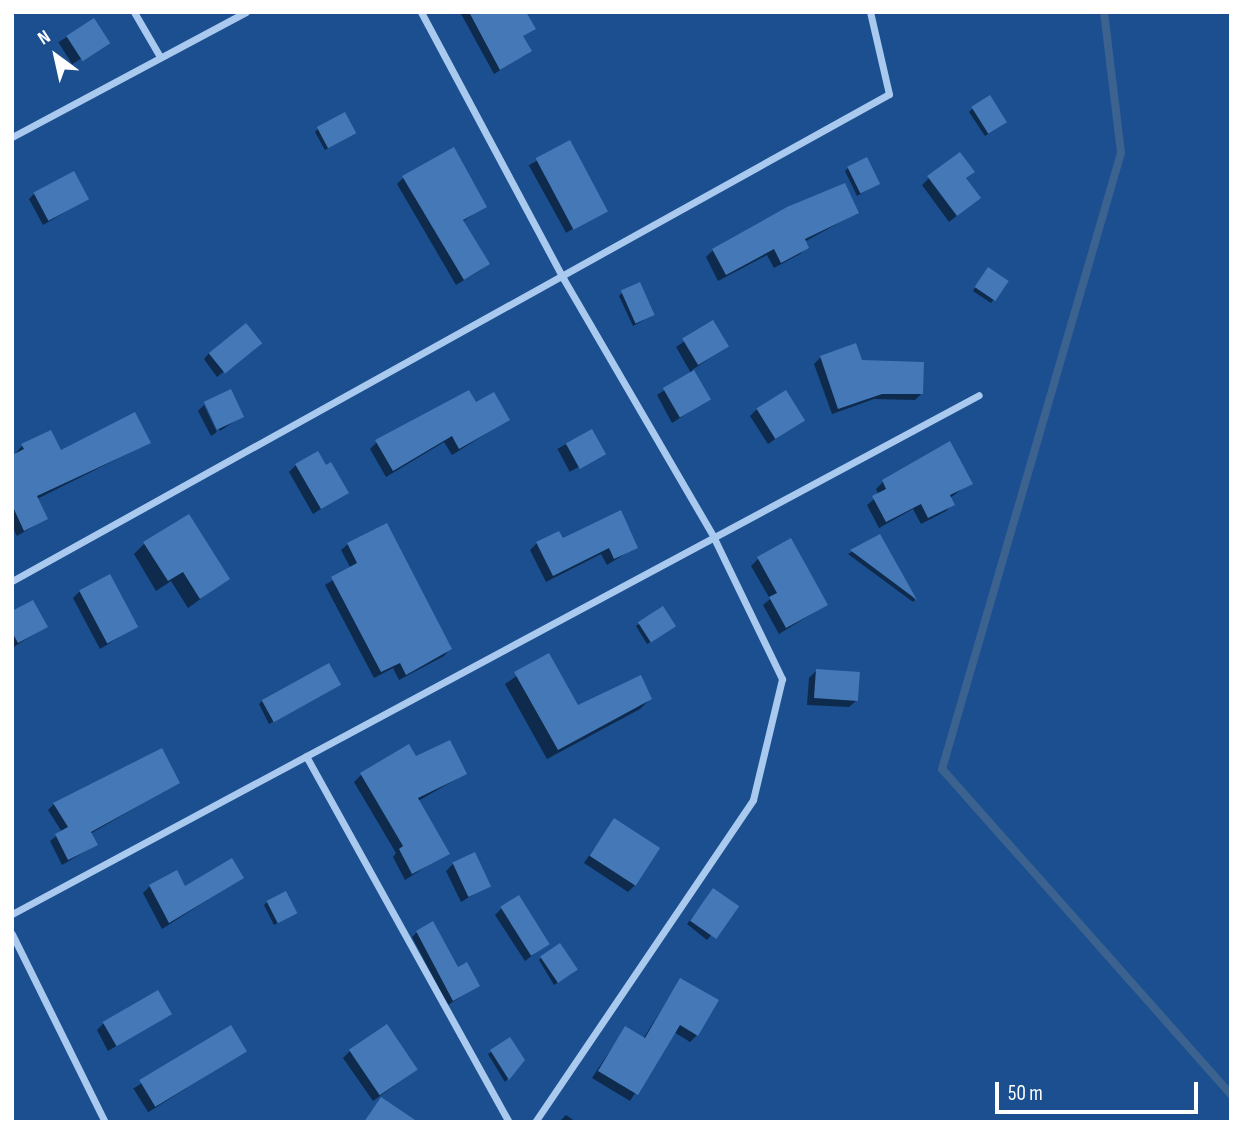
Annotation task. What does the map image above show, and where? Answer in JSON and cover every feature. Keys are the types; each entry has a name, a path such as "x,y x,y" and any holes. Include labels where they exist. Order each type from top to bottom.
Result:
{"street":[{"path":"134,12 159,55"},
{"path":"12,137 159,55 246,12"},
{"path":"421,12 563,278 713,536 782,679 753,800 535,1122"},
{"path":"12,581 563,278 890,94 870,12"},
{"path":"12,914 979,395"},
{"path":"306,756 509,1122"},
{"path":"12,934 103,1121"}],"building":[{"path":"469,12 526,12 536,29 523,36 532,51 500,70"},
{"path":"94,18 110,43 83,61 66,36"},
{"path":"990,95 1007,122 988,134 971,107"},
{"path":"345,112 356,133 328,148 317,127"},
{"path":"570,140 608,212 574,230 536,158"},
{"path":"454,147 487,207 463,220 490,264 464,280 402,176"},
{"path":"960,152 975,172 966,178 981,198 957,216 927,176"},
{"path":"867,157 880,184 860,194 847,167"},
{"path":"74,171 89,199 48,221 33,193"},
{"path":"845,183 859,213 805,239 809,248 781,263 774,249 726,275 712,249 787,207"},
{"path":"988,267 1009,281 995,301 975,287"},
{"path":"640,282 655,315 635,323 621,291"},
{"path":"713,320 729,347 698,365 682,339"},
{"path":"246,323 262,343 225,373 209,353"},
{"path":"856,343 862,360 924,362 923,394 882,394 838,409 820,356"},
{"path":"694,370 711,399 680,417 663,388"},
{"path":"231,389 244,417 217,430 204,402"},
{"path":"469,390 476,402 494,392 510,420 459,449 452,436 393,471 375,440"},
{"path":"786,390 805,421 775,439 756,409"},
{"path":"135,412 151,443 37,496 48,519 24,531 12,505 12,455 24,449 21,444 51,430 61,450"},
{"path":"592,429 606,454 580,469 566,444"},
{"path":"950,441 973,484 950,495 955,505 928,518 921,504 886,522 872,496 886,489 882,480"},
{"path":"318,451 326,465 331,462 349,493 321,509 295,464"},
{"path":"621,510 638,548 614,559 609,548 553,576 536,542 559,531 563,538"},
{"path":"189,514 230,579 200,599 183,572 168,581 143,542"},
{"path":"387,523 452,649 406,675 400,663 381,672 331,577 357,563 347,543"},
{"path":"880,534 917,600 850,550"},
{"path":"791,538 828,605 786,628 769,597 777,593 757,557"},
{"path":"110,574 138,627 107,643 79,590"},
{"path":"33,600 48,627 18,643 12,632 12,611"},
{"path":"663,606 676,626 651,642 638,622"},
{"path":"549,653 578,705 641,675 652,699 558,750 514,672"},
{"path":"329,663 341,685 274,722 262,700"},
{"path":"816,669 860,672 858,701 814,698"},
{"path":"450,740 467,774 418,798 450,854 412,874 399,849 403,846 360,773 409,744 416,756"},
{"path":"162,748 180,783 91,832 98,845 68,860 55,834 68,827 53,803"},
{"path":"614,818 660,848 636,886 589,856"},
{"path":"475,852 491,886 468,897 452,863"},
{"path":"232,858 244,878 169,923 149,885 177,870 185,886"},
{"path":"713,888 739,906 716,939 690,921"},
{"path":"286,891 297,913 278,923 266,901"},
{"path":"519,895 550,944 531,956 500,907"},
{"path":"433,921 458,967 467,962 480,986 453,1001 416,931"},
{"path":"560,943 578,970 558,983 540,956"},
{"path":"680,978 719,1000 698,1036 680,1025 638,1095 598,1071 625,1026 645,1038"},
{"path":"158,990 172,1014 117,1046 103,1022"},
{"path":"387,1024 418,1070 380,1095 349,1050"},
{"path":"231,1025 247,1052 155,1107 139,1080"},
{"path":"510,1037 525,1060 509,1080 490,1050"},
{"path":"381,1097 418,1122 364,1122"}],"waterway":[{"path":"1104,12 1121,153 942,769 1231,1095"}]}
